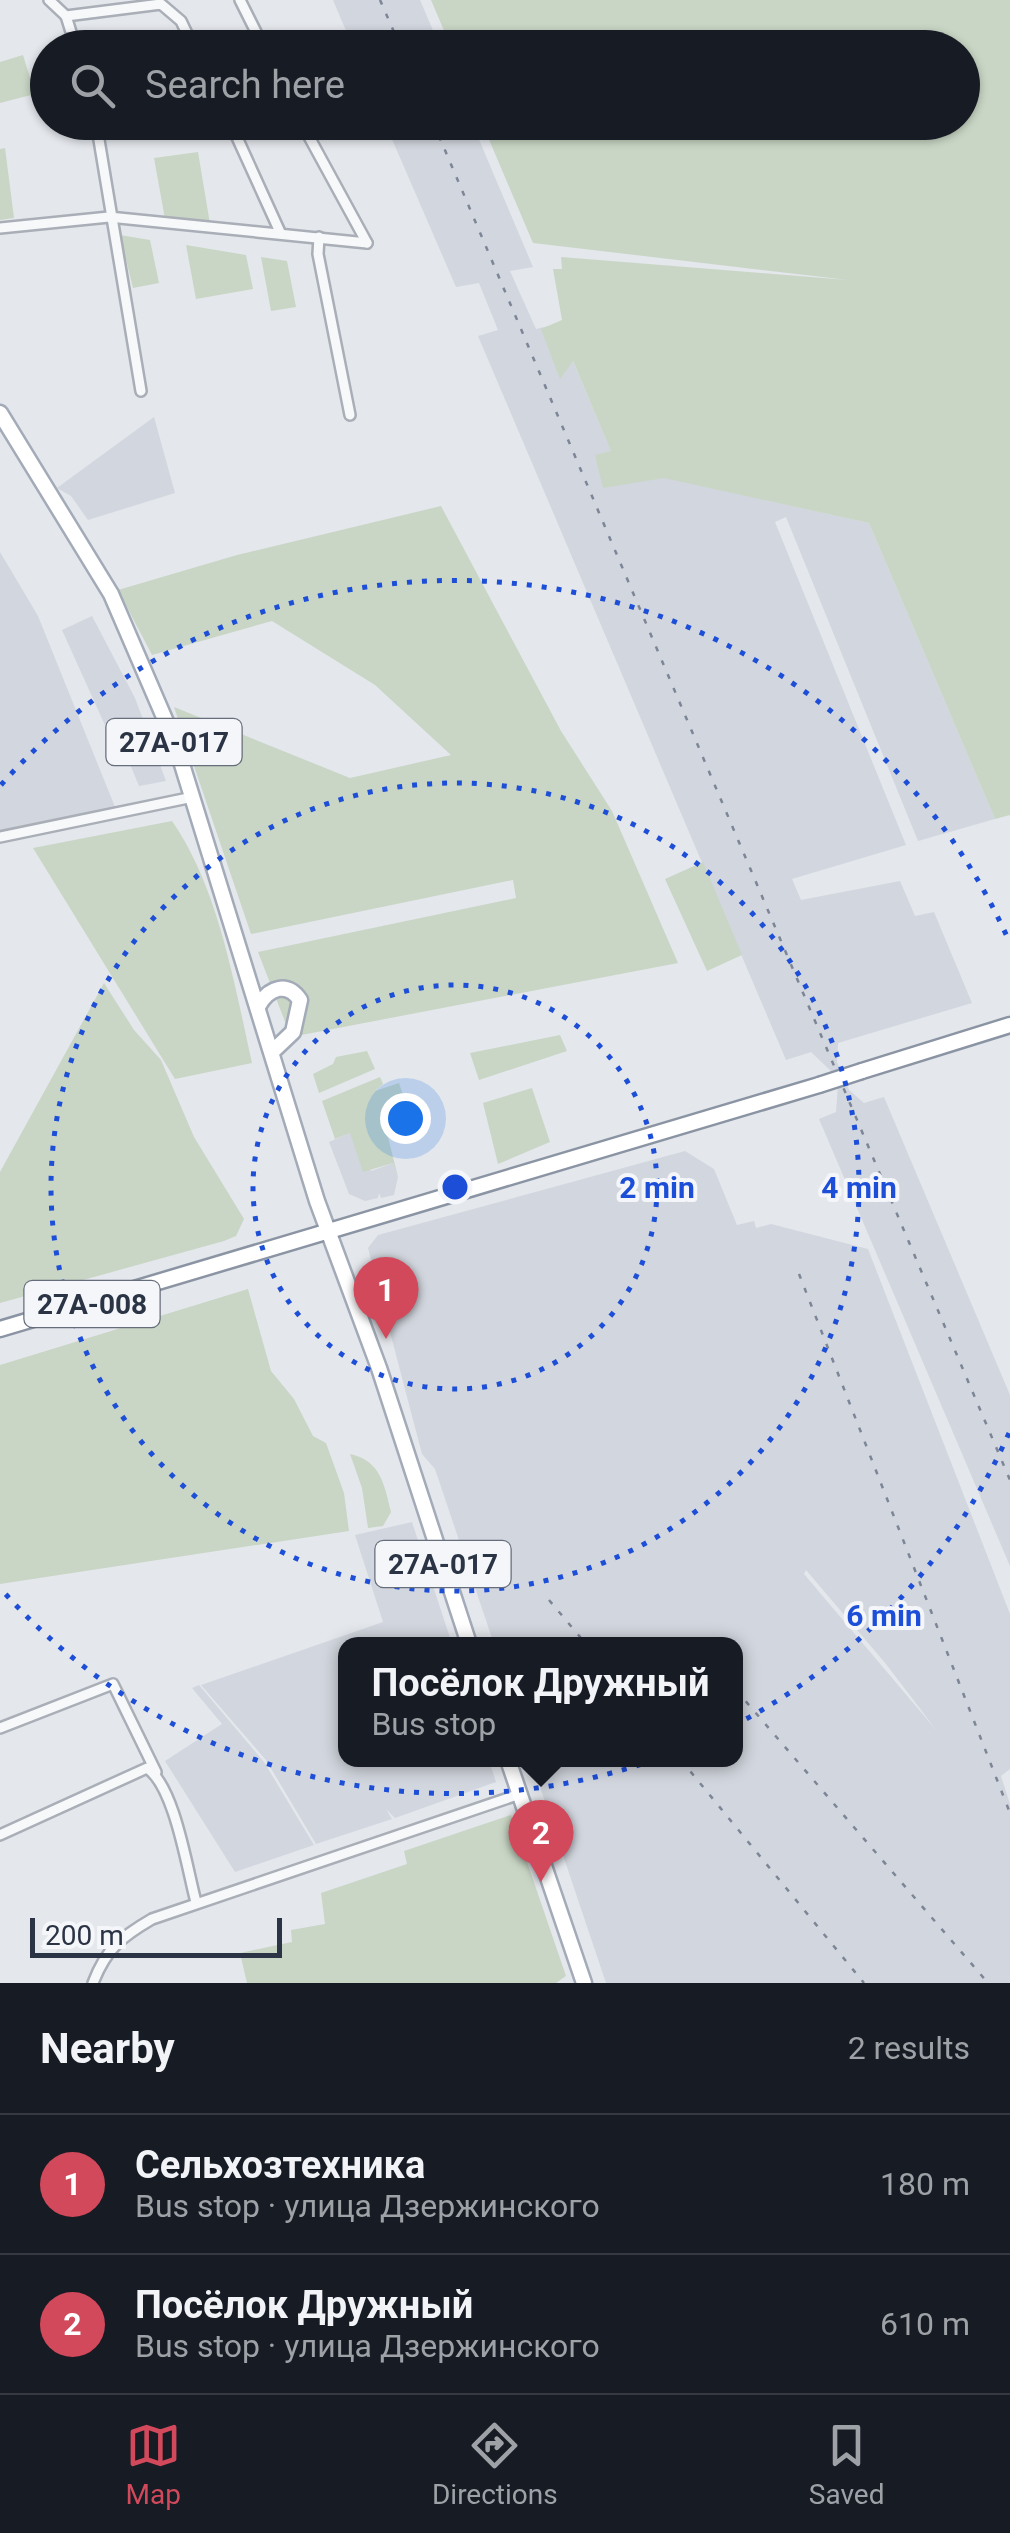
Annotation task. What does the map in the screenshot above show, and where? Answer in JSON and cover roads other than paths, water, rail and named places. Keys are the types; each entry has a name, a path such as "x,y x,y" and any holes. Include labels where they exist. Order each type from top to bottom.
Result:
{"main road":[{"name":"27А-017","path":"0,413 111,594 176,745 329,1232 468,1637"},
{"path":"259,1005 270,991 280,988 290,989 300,1000 293,1032 273,1052"},
{"name":"27А-008","path":"0,1330 1010,1025"},
{"path":"510,1767 579,1981"}],"street":[{"path":"49,0 66,16 70,30"},
{"path":"240,0 255,30"},
{"path":"66,16 161,4 181,20 186,30"},
{"path":"98,140 141,391"},
{"path":"238,140 280,232"},
{"path":"0,228 109,216 366,243 311,140"},
{"path":"319,237 318,254 350,415"},
{"path":"0,837 192,798"},
{"path":"0,1728 113,1684 168,1796 196,1902"},
{"path":"0,1835 138,1771 147,1768 157,1775"},
{"path":"93,1983 104,1956 119,1938 196,1902 520,1794"}],"railway":[{"path":"380,0 393,30"},
{"path":"441,140 1010,1480"},
{"path":"799,1274 1010,1813"},
{"path":"549,1600 580,1637"},
{"path":"743,1698 988,1983"},
{"path":"687,1767 864,1983"}],"place":[{"name":"Сельхозтехника","path":"386,1339"},
{"name":"Посёлок Дружный","path":"541,1882"}]}
